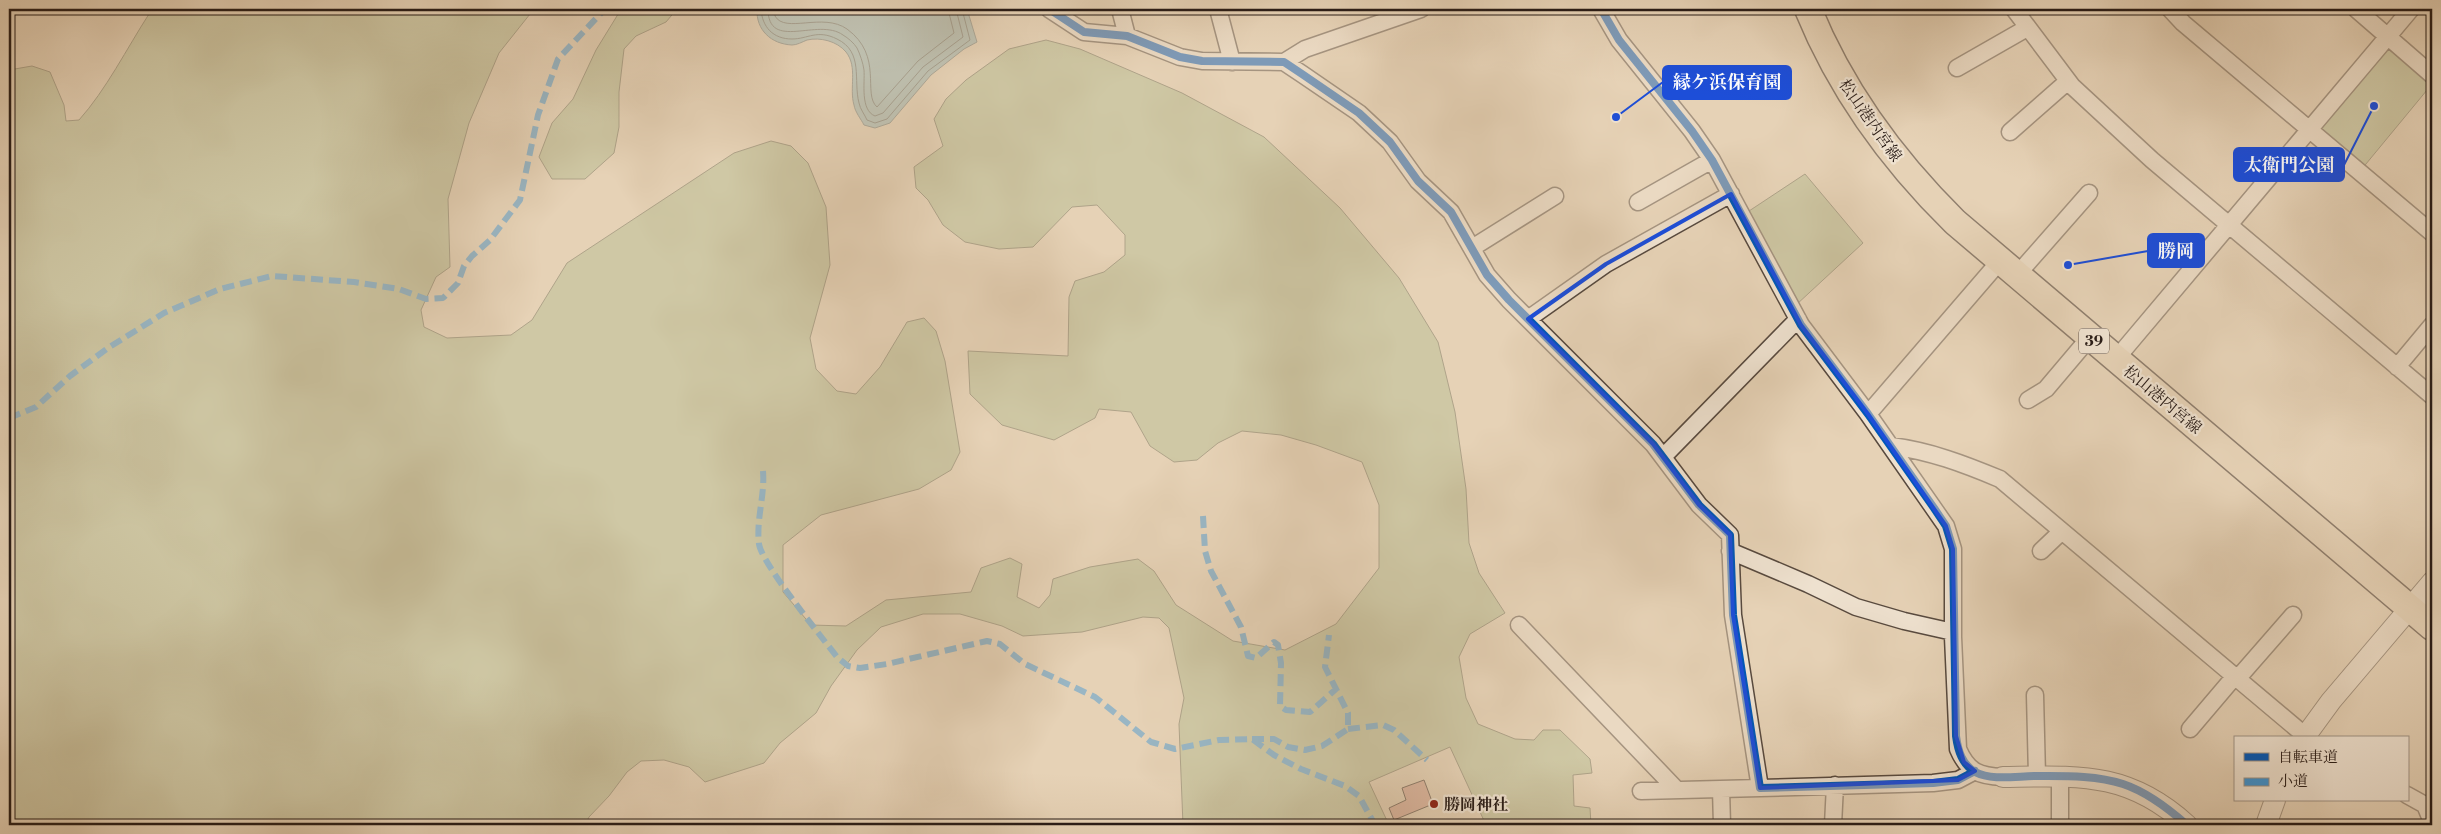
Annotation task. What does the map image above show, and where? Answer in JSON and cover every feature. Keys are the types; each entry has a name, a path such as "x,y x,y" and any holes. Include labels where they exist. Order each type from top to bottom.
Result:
{"main road":[{"name":"松山港内宮線","path":"1808,9 1838,72 1858,106 1898,160 1949,216 2007,269 2090,337 2432,628"}],"street":[{"path":"1049,9 1084,32 1127,36 1180,57 1232,62 1284,62 1305,49 1421,9"},
{"path":"1120,9 1127,36"},
{"path":"1218,9 1232,62"},
{"path":"1601,9 1619,40 1692,131 1712,160 1798,319 1891,446 1934,508 1950,537 1953,549 1953,632 1958,749 1964,762 1975,772 1986,776 2060,776 2098,779 2123,784 2164,806 2188,825"},
{"path":"2014,9 2068,80 2152,160 2432,396"},
{"path":"2170,9 2183,23 2432,233"},
{"path":"2356,9 2432,74"},
{"path":"2116,359 2411,9"},
{"path":"1957,68 2027,28"},
{"path":"1284,62 1359,113 1390,142 1418,181 1451,212 1487,275 1528,319 1653,444 1699,505 1730,535 1733,615 1760,788"},
{"path":"2010,132 2068,80"},
{"path":"1638,202 1712,160"},
{"path":"1868,414 2007,269 2089,193"},
{"path":"1528,319 1606,264 1731,194"},
{"path":"1472,248 1555,196"},
{"path":"1663,457 1798,319"},
{"path":"2397,366 2432,325"},
{"path":"2028,400 2046,389 2090,337"},
{"path":"1891,446 1922,450 1956,461 2000,479 2305,736"},
{"path":"2041,551 2062,531"},
{"path":"1730,551 1808,584 1856,608 1953,632"},
{"path":"2307,736 2432,582"},
{"path":"2190,728 2293,615"},
{"path":"1519,625 1677,790"},
{"path":"2035,696 2037,776"},
{"path":"1641,791 1933,783 1958,780 1975,772"},
{"path":"2060,776 2060,825"},
{"path":"1833,825 1835,785"},
{"path":"1722,789 1722,825"},
{"path":"2408,796 2425,806 2432,822"},
{"path":"2266,825 2274,802"}],"highlighted area":[{"path":"1731,194 1801,325 1868,414 1946,526 1953,549 1956,736 1964,762 1975,771 1958,780 1933,783 1760,788 1733,615 1730,535 1699,505 1653,444 1528,319 1606,264"}],"green space":[{"path":"155,9 534,9 499,53 469,123 448,199 450,267 436,277 421,310 424,327 447,338 511,335 532,320 567,263 734,153 771,141 791,146 808,163 826,207 830,265 810,338 816,369 837,391 856,394 880,367 907,322 924,318 936,331 945,361 960,452 951,470 919,489 821,515 783,545 783,592 811,625 846,626 886,600 971,592 981,568 1010,558 1022,564 1017,597 1039,608 1050,595 1053,579 1090,567 1138,559 1154,571 1176,605 1233,641 1285,650 1336,624 1379,568 1379,505 1362,462 1316,445 1281,435 1242,431 1218,443 1197,460 1174,462 1150,446 1131,412 1099,409 1095,418 1054,440 1002,425 970,394 968,351 1068,356 1069,297 1075,281 1104,272 1125,255 1125,235 1097,205 1072,207 1033,247 999,249 965,242 943,225 928,200 916,188 914,167 943,146 934,119 946,99 966,80 1009,49 1046,40 1080,49 1182,93 1264,137 1340,208 1399,278 1438,342 1455,412 1466,489 1469,543 1479,573 1505,613 1470,634 1459,657 1466,698 1478,724 1515,739 1534,740 1543,730 1560,730 1590,759 1592,773 1573,775 1574,806 1590,808 1591,825 1486,825 1450,747 1369,782 1389,825 1183,825 1179,724 1184,698 1169,628 1159,618 1143,617 1082,632 1023,636 1002,626 960,614 923,614 881,627 857,650 831,686 816,713 780,743 764,763 705,782 689,767 664,760 641,761 627,772 609,796 589,817 585,825 9,825 9,70 32,66 50,72 64,105 66,121 79,120 107,82 149,14"},
{"path":"625,9 677,9 666,22 636,36 624,49 619,92 619,127 614,153 585,179 552,179 539,157 552,123 573,99 596,50 620,11"},
{"path":"2387,48 2432,84 2361,170 2314,129"},
{"path":"1805,174 1863,243 1796,305 1746,213"}],"water":[{"path":"757,9 967,9 977,42 964,49 931,75 890,123 875,128 864,125 856,110 853,98 852,64 846,52 838,45 823,40 812,39 792,45 771,39 759,23"}],"building":[{"path":"1424,780 1433,804 1394,820 1389,808 1406,800 1402,788"}],"marked path":[{"path":"9,418 36,407 70,376 108,348 164,313 220,289 272,276 354,282 399,289 426,299 443,298 458,283 464,266 490,240 520,200 538,115 558,59 605,9"},
{"path":"763,471 758,535 763,554 770,567 806,617 837,657 848,666 860,668 887,664 987,641 1000,644 1025,664 1095,697 1151,742 1175,749 1219,740 1252,739 1274,755 1301,769 1345,786 1359,796 1375,825"},
{"path":"1203,516 1205,551 1211,571 1241,627 1248,656 1256,658 1274,642 1278,645 1281,663 1280,706 1286,710 1310,712 1336,689"},
{"path":"1252,739 1274,739 1288,747 1305,750 1322,746 1348,729 1348,713 1325,667 1329,635"},
{"path":"1348,729 1383,725 1394,730 1427,760"}],"cycle path":[{"path":"1049,9 1084,32 1127,36 1180,57 1202,61 1284,62 1359,113 1390,142 1418,181 1451,212 1487,275 1509,300 1653,444 1699,505 1730,535 1733,615 1760,788 1933,783 1958,780 1975,771"},
{"path":"1601,9 1619,40 1692,131 1712,160 1801,325 1868,414 1946,526 1953,549 1956,736 1959,752 1964,761 1975,772 1989,776 2080,777 2113,781 2141,792 2173,813 2187,825"}],"place":[{"name":"太衛門公園","path":"2374,106"},
{"name":"縁ケ浜保育園","path":"1616,117"},
{"name":"勝岡","path":"2068,265"},
{"name":"勝岡神社","path":"1434,804"}]}
